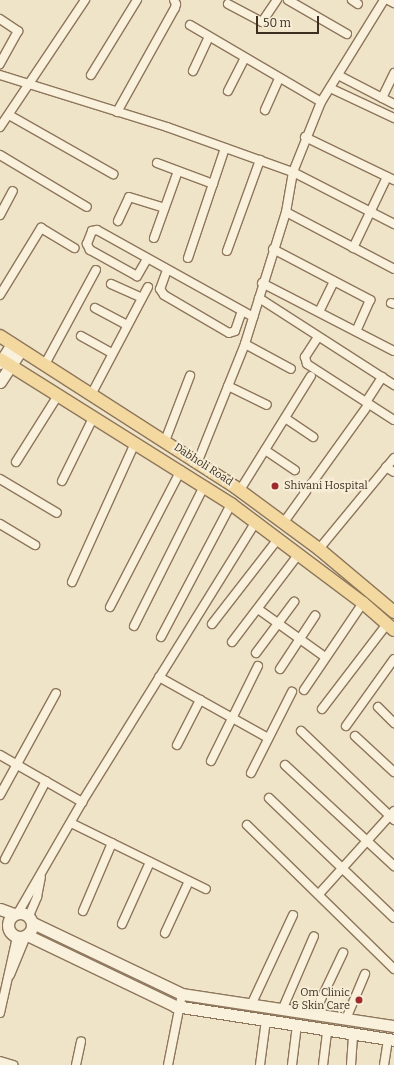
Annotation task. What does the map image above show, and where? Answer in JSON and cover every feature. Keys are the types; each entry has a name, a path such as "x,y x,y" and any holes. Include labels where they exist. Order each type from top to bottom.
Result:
{"main road":[{"name":"Dabholi Road","path":"0,336 44,366 198,461 240,490 319,549 394,612"},
{"name":"Dabholi Road","path":"3,362 57,397 181,470 256,521 298,555 363,603 390,627"}],"street":[{"path":"0,127 3,113 28,86 84,0"},
{"path":"91,75 137,0"},
{"path":"117,112 175,8 176,4 174,0"},
{"path":"228,4 262,22 277,0"},
{"path":"288,0 348,34"},
{"path":"198,461 245,344 262,283 286,212 293,172 305,137 321,102 384,0"},
{"path":"388,0 394,3"},
{"path":"0,19 18,31 0,64"},
{"path":"190,25 321,102"},
{"path":"193,71 209,37"},
{"path":"228,91 245,58"},
{"path":"382,98 394,73"},
{"path":"338,75 394,104"},
{"path":"0,76 28,86 117,112 293,172 394,224"},
{"path":"265,110 279,78"},
{"path":"330,88 394,118"},
{"path":"3,113 113,174"},
{"path":"305,137 391,179 370,212 353,248"},
{"path":"188,258 225,148"},
{"path":"0,155 87,207"},
{"path":"227,251 260,160"},
{"path":"157,163 213,184"},
{"path":"154,238 178,171"},
{"path":"0,215 13,191"},
{"path":"118,221 129,197 164,208"},
{"path":"286,212 394,270"},
{"path":"0,295 41,228 74,248"},
{"path":"147,259 137,276 90,250 87,244 92,231 97,230 253,317"},
{"path":"273,249 370,300 356,332"},
{"path":"44,366 96,270"},
{"path":"167,270 160,289 164,295 229,333 235,331 242,312"},
{"path":"319,312 334,281"},
{"path":"262,283 394,351"},
{"path":"111,284 142,298"},
{"path":"91,395 148,287"},
{"path":"259,298 318,338 394,385"},
{"path":"95,308 127,325"},
{"path":"81,336 112,353"},
{"path":"318,338 304,361 366,405 394,420"},
{"path":"245,344 291,370"},
{"path":"0,382 3,362 17,347"},
{"path":"165,440 190,376"},
{"path":"240,490 311,376"},
{"path":"284,522 366,405 382,377"},
{"path":"228,386 267,405"},
{"path":"16,462 57,397"},
{"path":"62,481 93,418"},
{"path":"285,418 313,438"},
{"path":"72,582 135,443"},
{"path":"265,450 295,470"},
{"path":"319,549 394,458"},
{"path":"386,467 394,472"},
{"path":"110,607 181,470"},
{"path":"0,479 57,513"},
{"path":"134,626 204,486"},
{"path":"161,637 231,504"},
{"path":"256,521 82,802 41,876 31,886 16,913 4,924 11,933 23,936 180,1007 391,1040 384,1065"},
{"path":"0,524 35,545"},
{"path":"212,624 278,539"},
{"path":"232,642 298,555"},
{"path":"256,653 294,602"},
{"path":"304,690 363,603"},
{"path":"258,609 325,657"},
{"path":"280,669 315,616"},
{"path":"322,709 390,627"},
{"path":"346,726 394,659"},
{"path":"212,761 258,666"},
{"path":"159,677 268,738"},
{"path":"251,773 292,692"},
{"path":"0,795 56,693"},
{"path":"177,745 200,700"},
{"path":"378,707 394,723"},
{"path":"301,731 393,816 368,840 319,894"},
{"path":"355,736 394,772"},
{"path":"0,755 82,802"},
{"path":"285,765 368,840 394,866"},
{"path":"5,859 46,781"},
{"path":"269,798 394,918"},
{"path":"71,823 206,889"},
{"path":"246,825 319,894 394,969"},
{"path":"83,911 112,843"},
{"path":"122,924 150,862"},
{"path":"0,1012 8,979 23,936 32,930 31,919 41,876"},
{"path":"165,933 188,881"},
{"path":"0,909 31,919 182,994 252,1003 394,1026"},
{"path":"252,1003 293,915"},
{"path":"283,1008 314,936"},
{"path":"314,1014 343,953"},
{"path":"346,1019 365,974"},
{"path":"168,1065 182,994"},
{"path":"260,1065 266,1020"},
{"path":"292,1065 297,1025"},
{"path":"322,1065 327,1030"},
{"path":"351,1065 353,1034"},
{"path":"76,1065 81,1042"},
{"path":"0,1061 13,1065"}],"place":[{"name":"Shivani Hospital","path":"275,486"},
{"name":"Om Clinic & Skin Care","path":"359,1000"}]}
